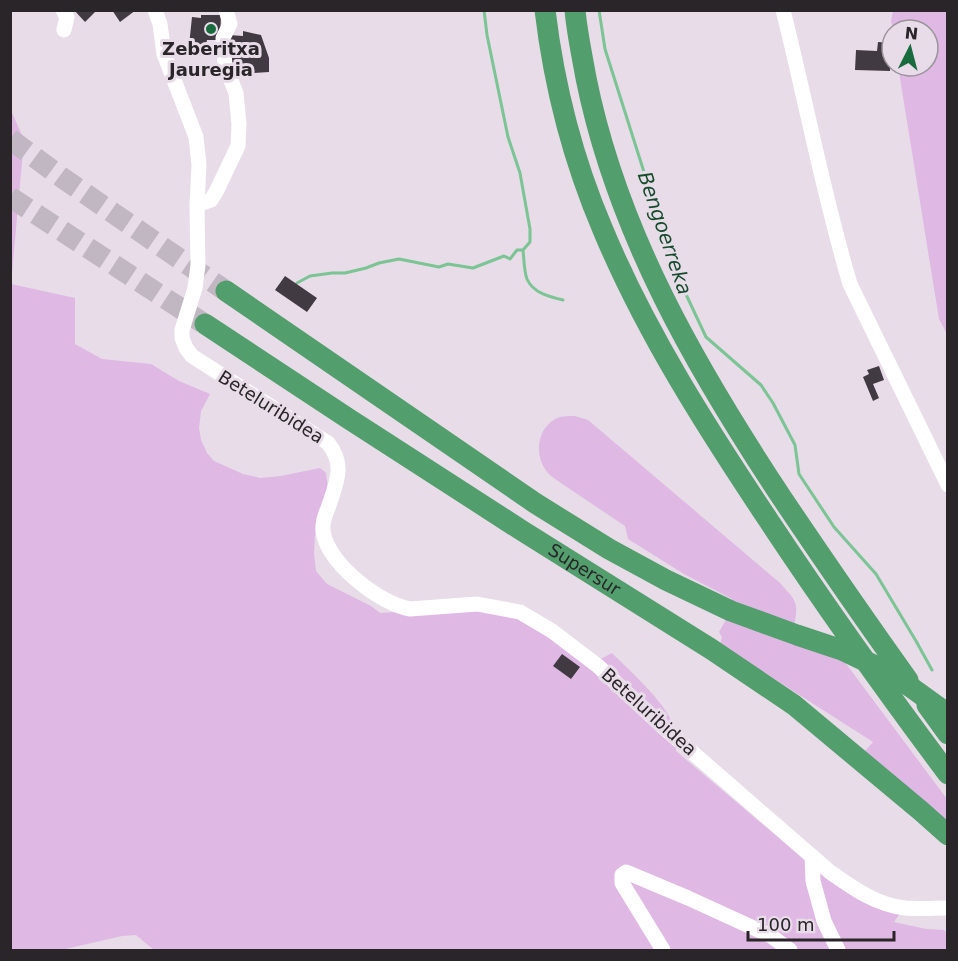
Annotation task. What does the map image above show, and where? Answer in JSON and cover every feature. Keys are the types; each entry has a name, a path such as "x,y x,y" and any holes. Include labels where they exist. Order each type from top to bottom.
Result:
{"highway":[{"path":"545,10 552,61 583,175 602,228 638,304 683,387 757,503 848,638 948,774"},
{"path":"575,10 592,104 604,152 630,225 660,294 706,378 766,474 863,618 948,734"},
{"name":"Supersur","path":"225,291 535,503 619,555 731,611 842,650 884,670 948,714"},
{"name":"Supersur","path":"205,324 520,530 711,649 794,705 948,835"}],"street":[{"path":"63,10 67,17 64,30"},
{"name":"Beteluribidea","path":"155,10 160,24 164,54 196,136 199,165 198,265 195,288 182,330 182,338 192,356 328,443 334,451 338,463 338,480 324,516 323,529 326,541 336,558 356,581 399,607 410,609 477,604 520,612 552,631 598,666 662,726 830,872 879,901 905,908 948,908"},
{"path":"197,205 211,200 238,146 239,124 236,93 225,65 223,38 230,24 226,10"},
{"path":"783,10 812,140 850,284 948,485"},
{"path":"812,856 813,881 824,921 838,951"},
{"path":"663,951 622,883 622,875 626,872 771,936 790,951"}],"shaded area":[{"path":"893,11 947,11 947,334 939,319 900,78 940,78 940,18 892,18"},
{"path":"10,108 24,140 11,284 75,298 75,344 102,359 151,364 179,381 210,394 201,411 199,428 201,440 214,461 243,474 260,478 320,468 326,473 328,489 326,507 315,535 314,553 316,571 327,584 371,606 380,613 465,608 510,614 595,662 612,653 649,690 666,711 676,732 676,751 807,862 857,899 901,912 894,922 926,929 944,930 947,933 947,950 154,950 136,935 61,950 11,950"},
{"path":"575,416 588,420 780,583 795,602 794,626 841,657 947,799 947,823 865,751 873,742 720,644 722,637 719,632 728,616 732,599 684,574 628,539 625,526 548,473 539,454 543,432 553,421 562,417"}],"building":[{"path":"74,10 97,10 85,22"},
{"path":"112,10 136,10 120,22"},
{"path":"201,15 221,15 220,40 207,40 204,56 188,55 192,17 201,18"},
{"path":"243,31 261,35 269,58 269,72 240,74 240,63 228,62 229,35 243,36"},
{"path":"878,42 880,42 880,71 855,70 856,50 877,51"},
{"path":"285,276 317,298 307,312 275,290"},
{"path":"879,366 884,380 873,384 879,398 873,401 863,377 869,374 867,370"},
{"path":"562,654 580,667 571,679 553,666"}],"waterway":[{"path":"484,10 508,137 520,173 530,229 530,242 523,250 526,276 533,288 547,296 563,300"},
{"name":"Bengoerreka","path":"599,10 605,49 676,273 706,337 761,385 795,445 799,474 834,527 876,574 932,670"},
{"path":"297,283 310,276 345,273 399,259 439,267 448,264 473,268 504,256 510,259 517,250 523,250"}],"tunnel":[{"path":"10,139 226,291"},
{"path":"10,197 203,323"}],"place":[{"name":"Zeberitxa Jauregia","path":"211,29"}]}
